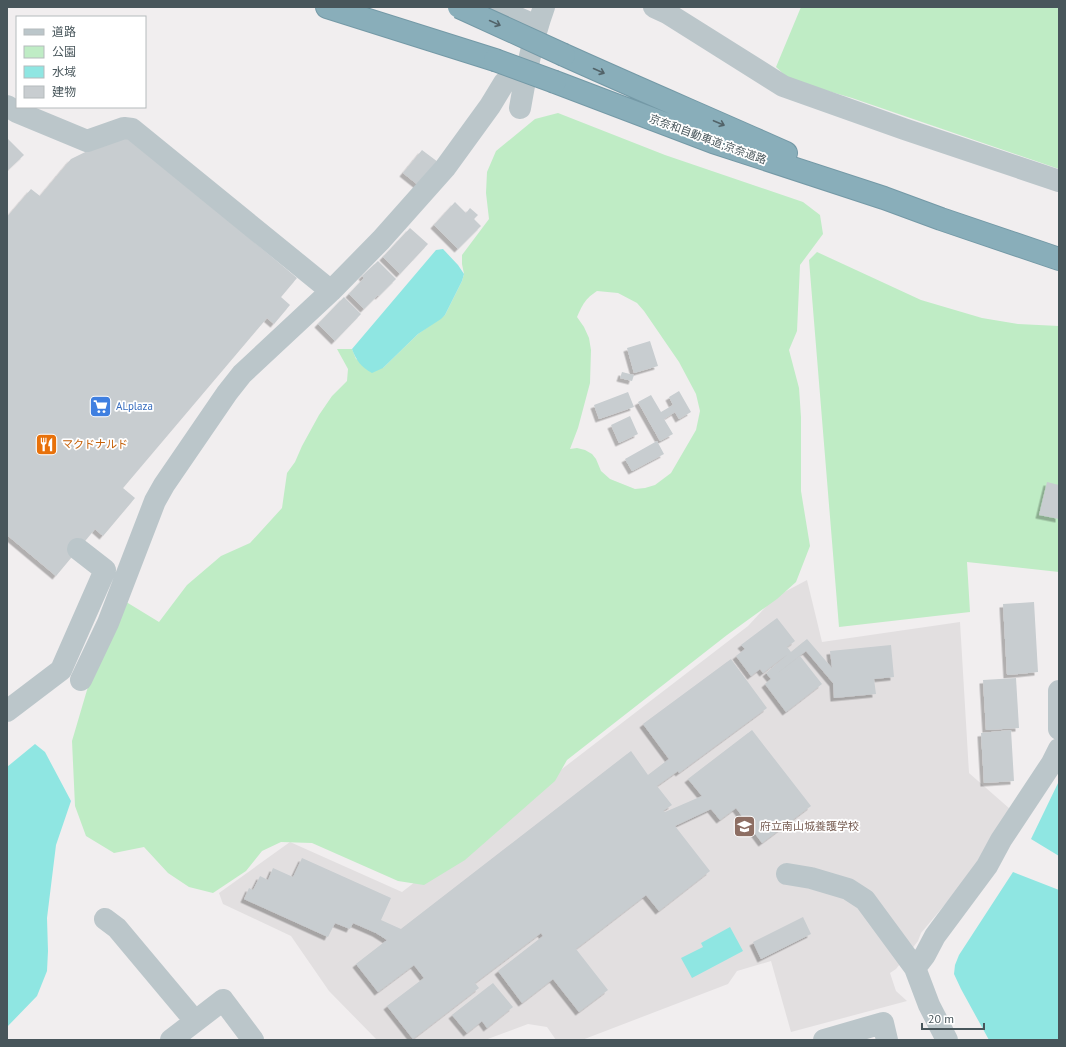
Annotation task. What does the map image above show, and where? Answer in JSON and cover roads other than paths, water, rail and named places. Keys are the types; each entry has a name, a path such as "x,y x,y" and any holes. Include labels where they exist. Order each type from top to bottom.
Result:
{"highway":[{"path":"327,7 495,60"},
{"name":"京奈和自動車道;京奈道路","path":"361,7 495,60 713,142 884,198 1059,259"},
{"path":"459,7 635,88 721,124 884,198"}],"street":[{"path":"493,7 540,16 528,63 520,108"},
{"path":"654,7 783,86 904,129 1059,181"},
{"path":"81,680 108,623 155,501 164,485 227,393 242,374 331,291 381,240 445,168 490,106 504,82 528,63"},
{"path":"7,106 17,112 87,141 124,128 132,129 331,291"},
{"path":"7,711 61,670 105,570 78,549"},
{"path":"1059,691 1059,729"},
{"path":"915,968 926,955 935,936 987,866 1001,840 1059,750"},
{"path":"787,874 811,878 848,889 865,900 915,968 929,1005 948,1040"},
{"path":"105,919 117,928 195,1021"},
{"path":"171,1040 223,1000 253,1040"},
{"path":"824,1040 883,1024 887,1040"}],"water":[{"path":"443,249 464,274 445,315 418,334 383,368 372,373 359,363 352,349 436,250"},
{"path":"35,744 45,752 71,801 56,845 47,918 47,971 37,996 7,1027 7,767"},
{"path":"1059,781 1059,856 1031,839"},
{"path":"1013,872 1059,890 1059,1040 989,1040 954,974 955,965 959,955"},
{"path":"730,927 743,951 692,978 681,958 703,947 701,943"}],"place":[{"name":"ALplaza","path":"100,406"},
{"name":"マクドナルド","path":"46,444"},
{"name":"府立南山城養護学校","path":"744,826"}]}
